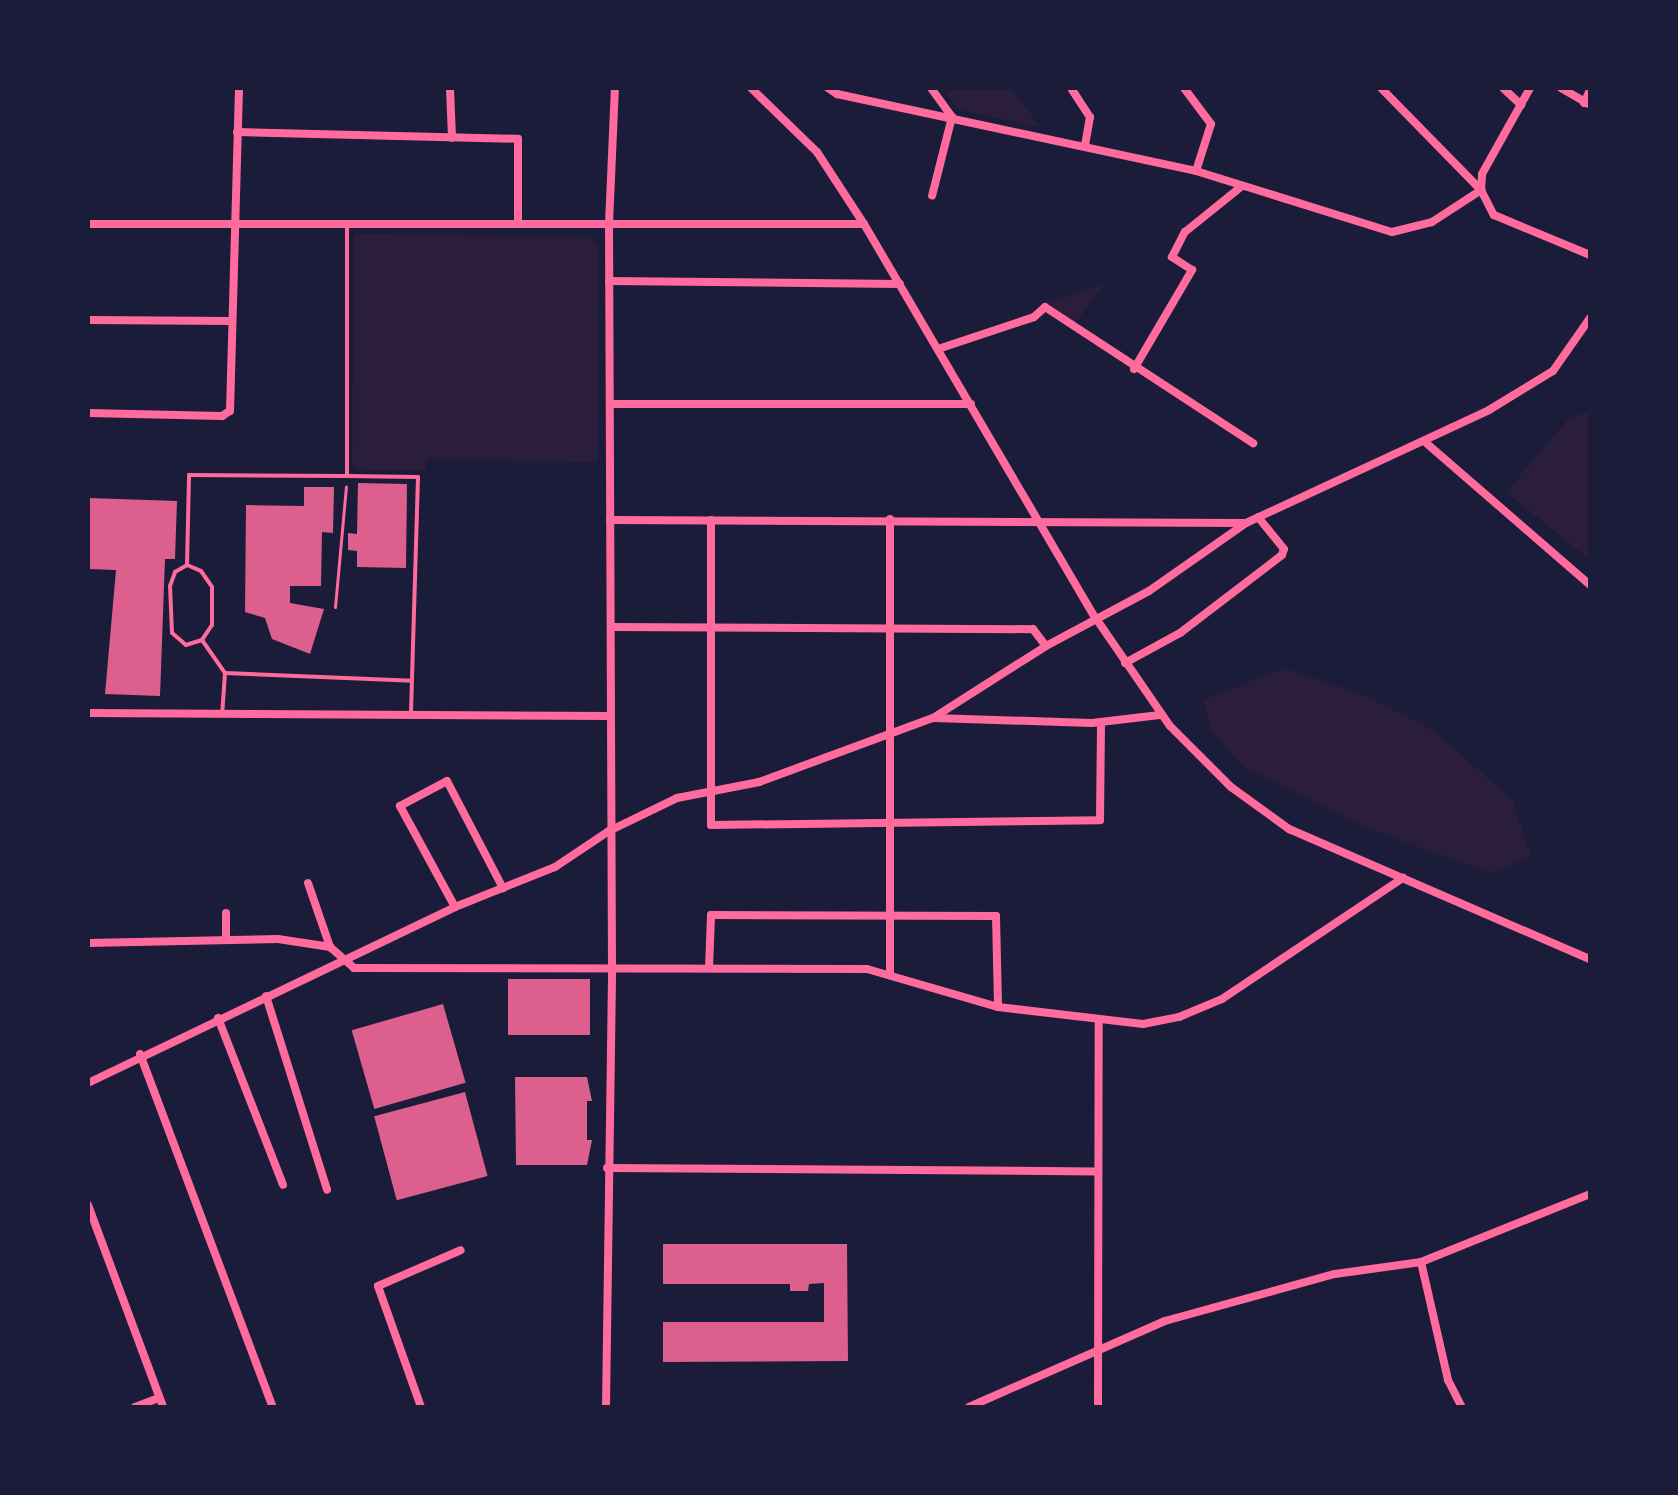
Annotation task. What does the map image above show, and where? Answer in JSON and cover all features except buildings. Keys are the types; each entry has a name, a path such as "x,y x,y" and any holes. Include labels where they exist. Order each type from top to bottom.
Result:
{"street":[{"path":"88,413 222,416 230,411 239,88"},
{"path":"450,88 452,138"},
{"path":"606,1407 612,967 609,831 609,224 615,88"},
{"path":"751,88 817,152 864,224 1095,617 1160,715 1260,811 1289,829 1590,959"},
{"path":"828,88 837,94 1196,171 1392,232 1432,222 1481,190"},
{"path":"931,88 952,117"},
{"path":"1071,88 1090,117 1085,145"},
{"path":"1184,88 1211,124 1196,171"},
{"path":"1381,88 1481,190 1494,215 1590,255"},
{"path":"1503,88 1521,105"},
{"path":"1481,190 1482,174 1530,88"},
{"path":"1561,88 1587,104 1590,90"},
{"path":"932,196 952,117"},
{"path":"237,132 518,139 518,223"},
{"path":"1134,369 1192,270 1172,257 1185,232 1242,186"},
{"path":"88,224 233,221 864,224"},
{"path":"609,281 900,284"},
{"path":"938,349 1034,317 1045,307 1134,369 1253,443"},
{"path":"88,1083 140,1054 455,907 555,867 609,831 677,798 759,782 933,718 1095,617 1149,591 1246,523 1425,442 1553,371 1590,318"},
{"path":"88,320 231,321"},
{"path":"611,404 971,404"},
{"path":"1425,442 1590,585"},
{"path":"1125,663 1180,633 1282,555 1284,549 1258,517"},
{"path":"890,519 890,974"},
{"path":"610,520 1038,519 1246,523"},
{"path":"711,520 711,825 1100,820 1101,722"},
{"path":"611,627 1033,629 1046,646"},
{"path":"88,713 610,716"},
{"path":"933,718 1101,722 1160,715"},
{"path":"455,907 400,806 447,781 503,888"},
{"path":"308,883 330,947 354,968 867,969 998,1007 1099,1020 1155,1022 1222,999 1403,878"},
{"path":"226,913 226,938"},
{"path":"709,968 711,915 996,916 998,1007"},
{"path":"88,943 226,938 278,939 330,947"},
{"path":"266,996 327,1190"},
{"path":"218,1018 283,1185"},
{"path":"1098,1407 1099,1020"},
{"path":"140,1054 273,1407"},
{"path":"607,1168 1098,1171"},
{"path":"969,1407 1165,1321 1335,1274 1421,1262 1590,1194"},
{"path":"88,1205 161,1402 135,1407"},
{"path":"421,1407 378,1286 461,1250"},
{"path":"1421,1262 1448,1380 1462,1407"}],"lane":[{"path":"347,222 347,476"},
{"path":"187,565 189,475 418,477 411,713"},
{"path":"187,565 201,571 212,587 212,625 202,640 186,645 172,633 170,586 175,572 187,565"},
{"path":"202,640 225,673 222,712"},
{"path":"225,673 412,681"}],"path":[{"path":"335,607 347,476"}],"shaded area":[{"path":"954,88 1011,88 1041,128 960,110 946,94"},
{"path":"354,234 588,237 598,244 598,462 427,459 425,470 359,471 352,463"},
{"path":"1104,284 1076,323 1048,303"},
{"path":"1590,412 1590,560 1506,492 1569,418"},
{"path":"1284,668 1362,694 1430,728 1512,799 1531,857 1490,873 1367,828 1242,766 1211,730 1203,700"}]}
